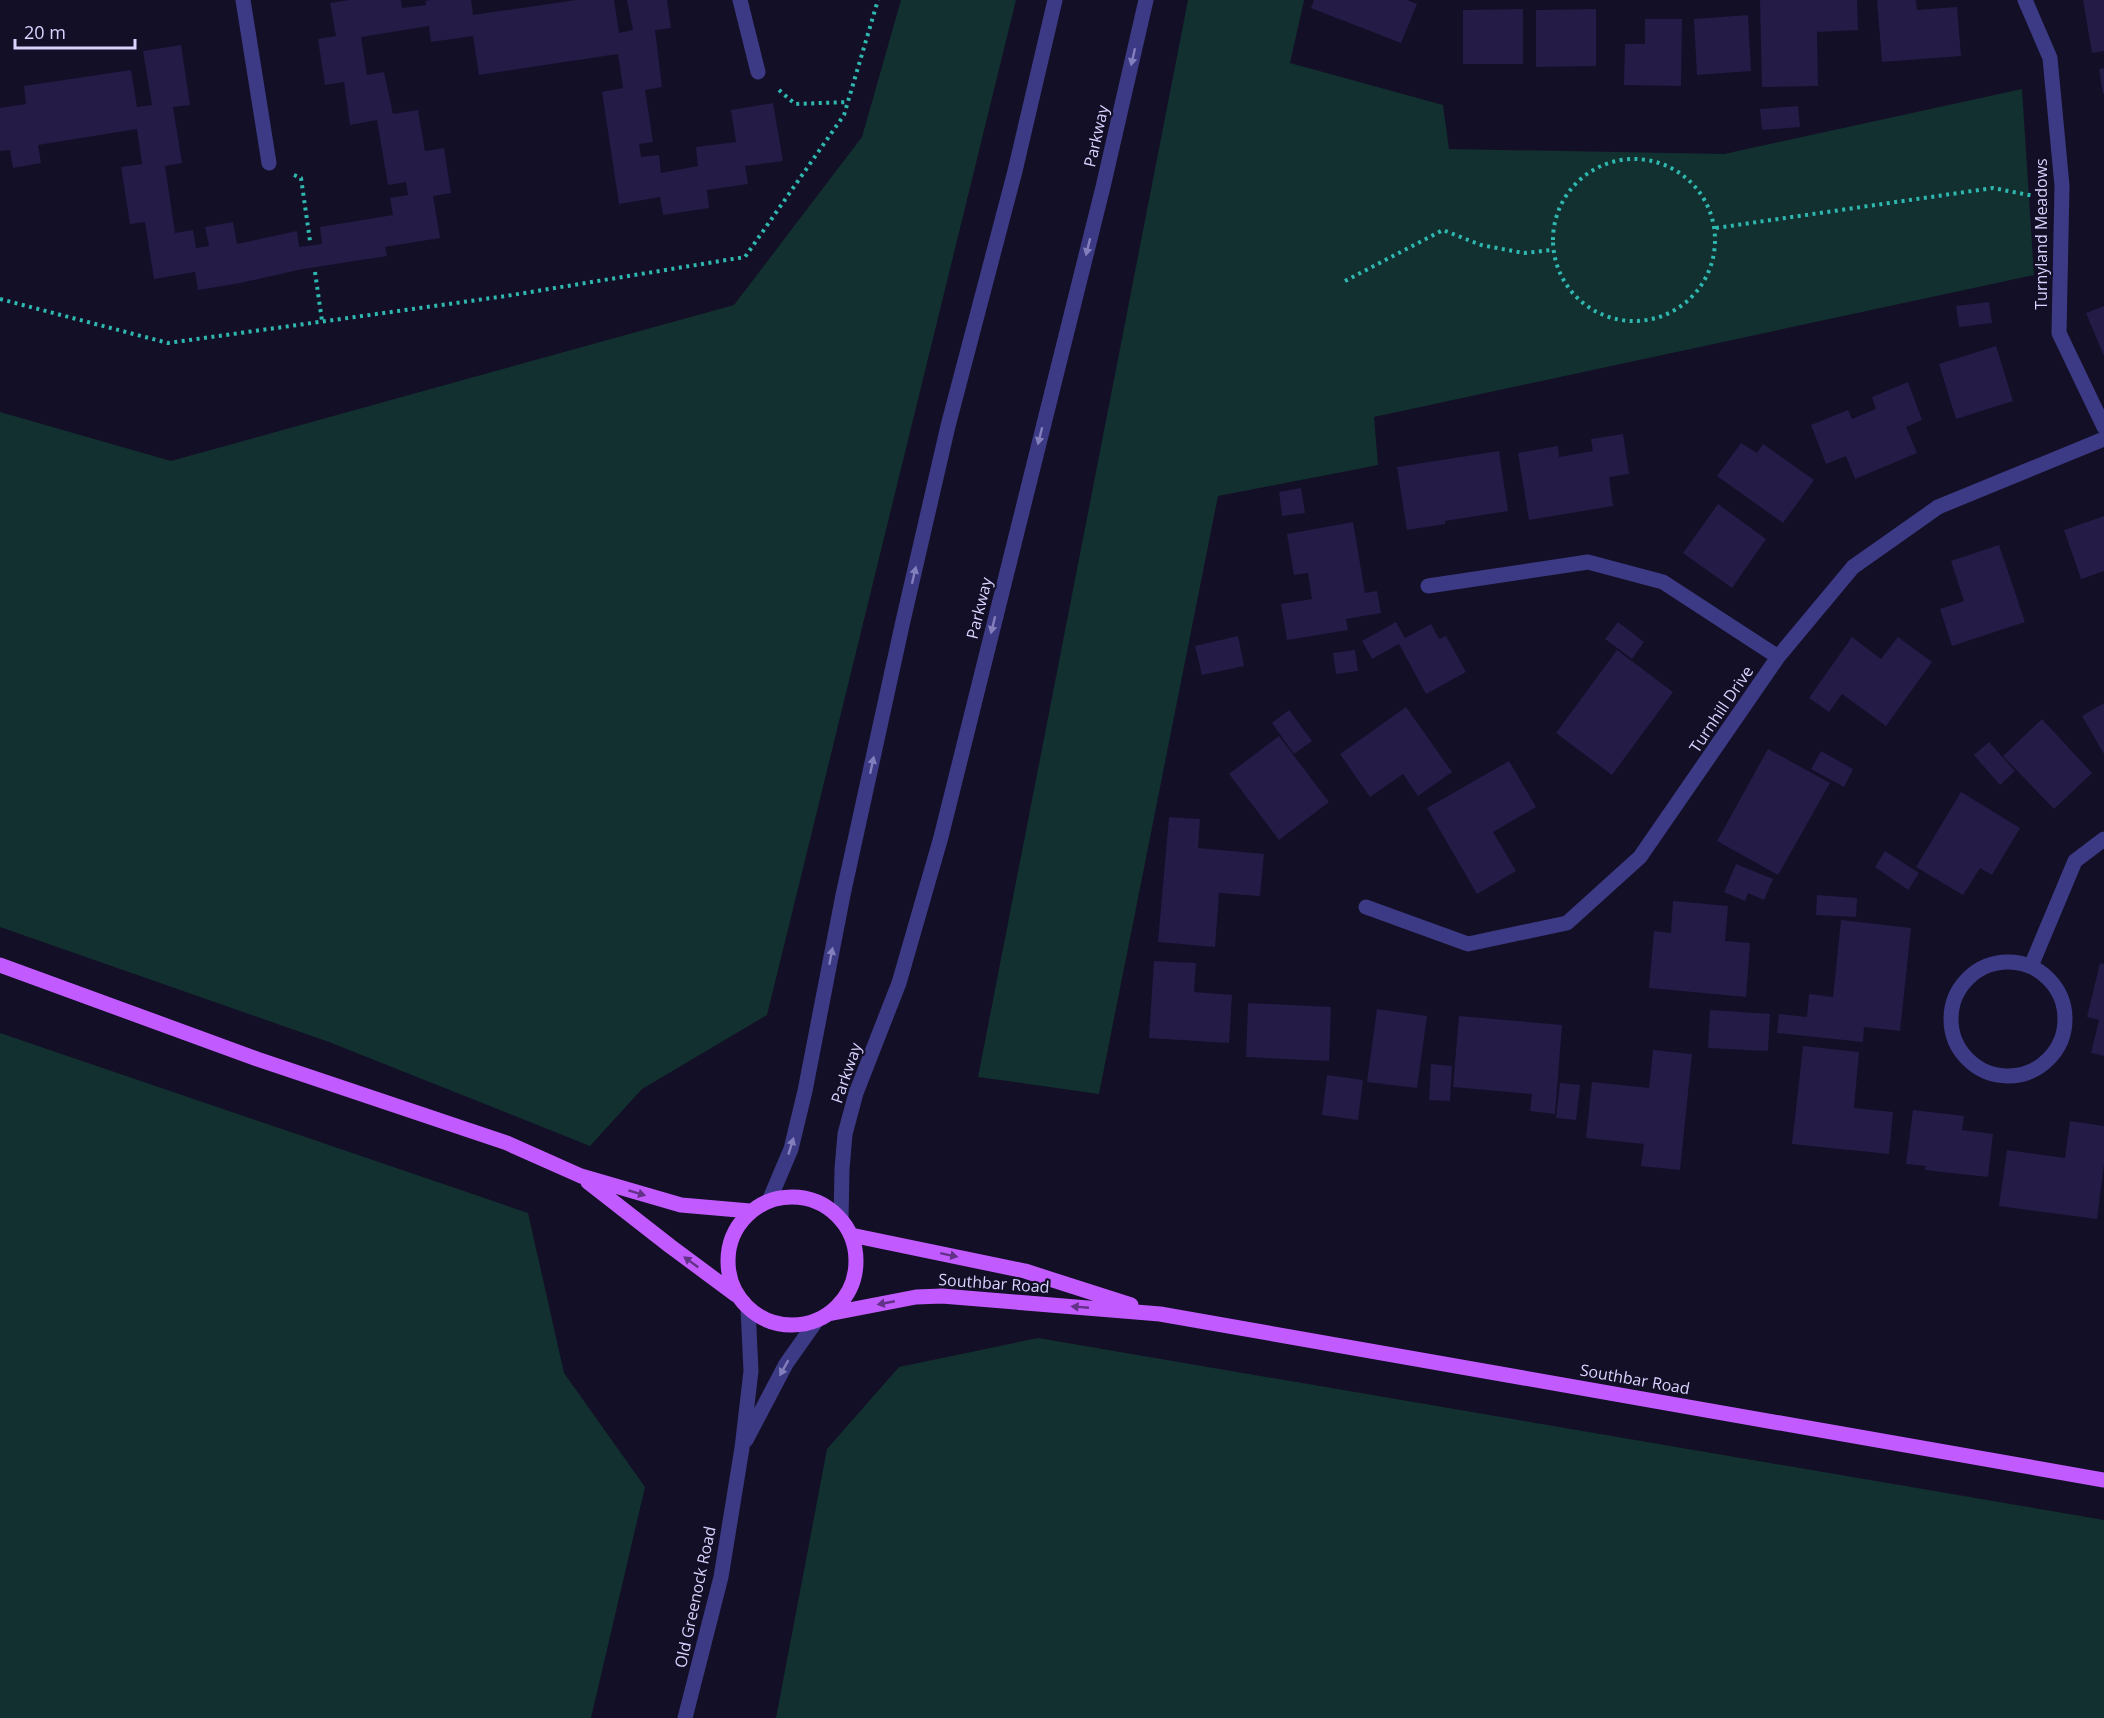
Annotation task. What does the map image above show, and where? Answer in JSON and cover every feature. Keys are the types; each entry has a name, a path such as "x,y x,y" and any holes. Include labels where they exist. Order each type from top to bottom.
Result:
{"main road":[{"path":"0,965 257,1059 507,1143 581,1176 681,1205 750,1211"},
{"path":"581,1176 738,1296"},
{"path":"788,1196 808,1198 826,1206 841,1220 851,1235 856,1256 853,1278 844,1298 822,1317 799,1325 781,1324 764,1319 748,1309 738,1296 730,1279 728,1261 730,1242 738,1225 750,1211 769,1201 788,1196"},
{"name":"Southbar Road","path":"851,1235 1025,1271 1160,1314"},
{"name":"Southbar Road","path":"822,1317 916,1297 942,1296 1160,1314 2104,1480"}],"street":[{"path":"243,0 269,163"},
{"path":"740,0 758,72"},
{"name":"Parkway","path":"769,1201 791,1149 802,1103 846,884 903,621 948,426 1015,171 1055,0"},
{"name":"Parkway","path":"841,1220 845,1134 856,1093 899,983 933,868 1103,187 1146,0"},
{"name":"Turnyland Meadows","path":"2025,0 2050,58 2062,202 2059,333 2104,427"},
{"name":"Turnhill Drive","path":"1366,907 1468,944 1567,923 1640,857 1778,657 1853,567 1938,507 2104,439"},
{"path":"1428,586 1588,562 1663,582 1778,657"},
{"path":"2031,966 2075,861 2104,839"},
{"path":"2013,961 2031,966 2048,976 2060,992 2065,1010 2066,1030 2058,1048 2046,1063 2030,1073 2010,1077 1991,1075 1975,1066 1961,1053 1953,1036 1950,1018 1954,999 1963,983 1977,970 1994,963 2013,961"},
{"name":"Old Greenock Road","path":"686,1718 721,1577 742,1448 751,1371 748,1309"},
{"name":"Old Greenock Road","path":"742,1448 786,1364 822,1317"}],"path":[{"path":"0,299 168,343 506,296 746,257 844,116 878,0"},
{"path":"758,72 795,104 848,102"},
{"path":"1642,157 1677,168 1703,194 1716,228 1715,259 1702,287 1680,308 1652,320 1622,321 1593,311 1569,291 1558,272 1552,250 1556,213 1575,182 1606,162 1642,157"},
{"path":"269,163 301,178 310,242"},
{"path":"1716,228 1993,188 2062,202"},
{"path":"1345,280 1443,230 1481,245 1524,253 1552,250"},
{"path":"315,272 322,321"}],"green space":[{"path":"901,0 1016,0 767,1015 642,1089 590,1146 329,1042 0,927 0,412 171,461 734,305 862,137"},
{"path":"1188,0 1304,0 1290,63 1443,105 1449,149 1724,154 2022,89 2034,275 1374,417 1378,465 1218,496 1099,1094 978,1077"},
{"path":"0,1033 528,1213 564,1373 645,1487 591,1718 0,1718"},
{"path":"1038,1338 2104,1520 2104,1718 776,1718 827,1449 899,1367"}],"building":[{"path":"349,0 401,0 402,8 426,5 425,1 432,0 471,0 473,15 576,0 614,0 619,33 633,30 627,0 667,0 671,28 655,30 662,87 645,90 653,142 639,144 641,157 659,155 661,173 698,166 696,147 736,142 731,110 773,103 783,161 745,166 748,184 707,190 709,208 663,215 660,197 619,204 602,92 623,88 618,54 479,75 473,36 431,42 429,26 361,37 367,75 384,72 393,114 418,110 425,151 444,148 451,193 433,196 440,238 385,247 387,256 303,269 198,290 195,272 154,279 145,222 130,224 121,167 142,164 137,129 38,145 41,163 13,168 10,150 0,151 0,108 26,104 24,86 131,70 137,107 152,105 143,51 181,45 190,105 173,107 182,163 165,166 175,233 193,230 196,248 209,246 205,227 233,222 237,244 297,231 299,247 322,244 320,227 393,215 390,198 408,195 406,182 388,185 377,120 350,125 344,82 325,85 318,39 336,36 330,3"},
{"path":"1314,0 1407,0 1417,4 1401,43 1311,8"},
{"path":"1760,0 1857,0 1858,30 1817,32 1818,86 1762,87"},
{"path":"1877,0 1916,0 1917,10 1957,7 1961,56 1882,62"},
{"path":"2083,0 2104,0 2104,51 2092,53"},
{"path":"1523,9 1523,64 1463,64 1463,10"},
{"path":"1596,9 1596,66 1536,67 1536,10"},
{"path":"1748,15 1751,71 1697,75 1694,19"},
{"path":"1645,19 1682,19 1681,86 1624,85 1625,44 1645,44"},
{"path":"2104,68 2104,93 2103,94 2099,69"},
{"path":"1798,106 1800,127 1762,130 1760,109"},
{"path":"1989,302 1992,323 1959,327 1956,306"},
{"path":"2104,306 2104,356 2086,313"},
{"path":"1996,346 2013,401 1956,419 1939,364"},
{"path":"1908,382 1922,420 1906,427 1917,453 1855,479 1846,456 1826,464 1811,425 1848,410 1852,419 1876,409 1872,397"},
{"path":"1623,434 1629,474 1609,477 1613,506 1529,520 1518,453 1558,446 1559,457 1593,451 1591,439"},
{"path":"1741,443 1757,453 1763,444 1814,480 1783,523 1717,476"},
{"path":"1499,451 1508,511 1445,521 1445,524 1407,530 1397,467"},
{"path":"1301,488 1305,513 1282,516 1279,492"},
{"path":"1718,504 1766,539 1732,588 1683,553"},
{"path":"2104,516 2104,571 2081,579 2064,530"},
{"path":"1353,522 1365,593 1377,591 1381,613 1346,619 1348,630 1287,640 1281,604 1312,599 1308,573 1294,575 1287,534"},
{"path":"1999,545 2025,622 1952,646 1940,609 1964,601 1951,561"},
{"path":"1396,622 1405,638 1431,624 1439,639 1446,636 1466,672 1426,694 1399,644 1372,659 1362,641"},
{"path":"1618,622 1644,642 1632,659 1605,639"},
{"path":"1238,636 1244,666 1202,675 1195,646"},
{"path":"1852,637 1881,659 1898,637 1932,662 1886,726 1842,694 1829,712 1809,698"},
{"path":"1355,650 1358,671 1336,674 1333,653"},
{"path":"1617,650 1673,692 1612,775 1556,733"},
{"path":"2104,703 2104,754 2082,716"},
{"path":"1406,707 1452,772 1418,796 1403,774 1370,797 1340,754"},
{"path":"1289,710 1312,741 1294,754 1272,723"},
{"path":"2042,719 2092,773 2054,809 2003,756"},
{"path":"1279,736 1329,802 1279,840 1229,774"},
{"path":"1989,742 2015,771 2000,785 1974,755"},
{"path":"1768,749 1830,783 1778,875 1717,841"},
{"path":"1821,751 1853,769 1844,787 1811,769"},
{"path":"1509,761 1536,807 1493,832 1516,871 1477,894 1427,808"},
{"path":"1961,792 2020,828 1992,875 1980,868 1963,895 1916,867"},
{"path":"1169,817 1200,819 1198,848 1264,854 1260,896 1219,893 1215,947 1158,942"},
{"path":"1885,851 1919,873 1908,890 1875,867"},
{"path":"1736,864 1773,879 1764,900 1748,893 1745,901 1724,892"},
{"path":"1817,895 1857,898 1856,917 1816,915"},
{"path":"1673,901 1728,906 1725,941 1750,943 1746,997 1649,988 1654,931 1671,933"},
{"path":"1841,920 1911,928 1900,1031 1864,1027 1863,1042 1777,1033 1779,1014 1807,1017 1809,994 1833,997"},
{"path":"1154,961 1196,963 1194,992 1232,995 1229,1043 1149,1038"},
{"path":"2100,963 2104,964 2104,1056 2091,1053 2099,1020 2087,1017"},
{"path":"1248,1003 1331,1007 1329,1061 1246,1057"},
{"path":"1377,1009 1427,1016 1417,1088 1367,1082"},
{"path":"1710,1010 1770,1014 1768,1051 1708,1048"},
{"path":"1459,1016 1562,1025 1555,1114 1530,1111 1532,1094 1453,1087"},
{"path":"1803,1046 1859,1052 1854,1108 1893,1112 1889,1154 1792,1144"},
{"path":"1653,1050 1692,1054 1680,1170 1641,1166 1644,1144 1586,1138 1592,1082 1649,1088"},
{"path":"1431,1064 1452,1066 1450,1101 1429,1100"},
{"path":"1327,1075 1363,1080 1358,1120 1322,1115"},
{"path":"1560,1083 1580,1085 1576,1120 1556,1118"},
{"path":"1913,1110 1964,1116 1962,1130 1993,1134 1988,1177 1925,1170 1926,1166 1906,1164"},
{"path":"2070,1121 2104,1126 2104,1164 2097,1219 1999,1206 2007,1150 2065,1158"}]}
